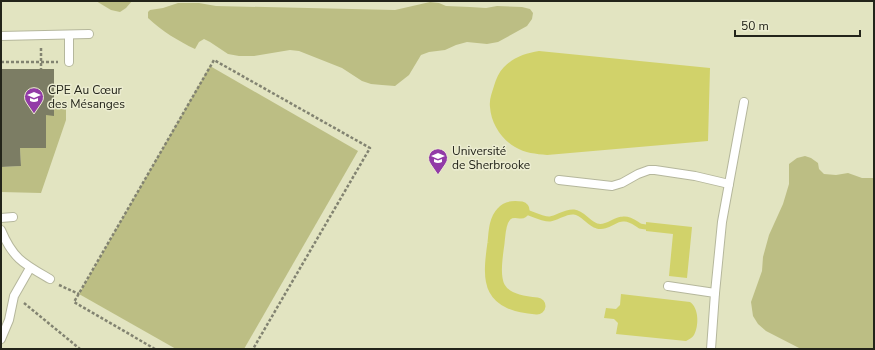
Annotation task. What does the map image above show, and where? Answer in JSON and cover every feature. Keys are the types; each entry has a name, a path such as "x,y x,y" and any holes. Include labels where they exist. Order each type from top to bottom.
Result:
{"lane":[{"path":"1,36 88,34"},
{"path":"69,35 69,62"},
{"path":"711,349 720,241 744,102"},
{"path":"560,180 612,186 622,183 632,176 655,170 690,175 729,184"},
{"path":"1,218 13,217"},
{"path":"1,230 12,251 22,262 50,279"},
{"path":"1,339 9,320 14,296 30,268"},
{"path":"668,286 715,293"}],"path":[{"path":"155,349 74,302 214,60 370,148 253,349"},
{"path":"1,62 60,62"},
{"path":"41,62 41,69"},
{"path":"50,279 79,294"},
{"path":"21,301 80,349"}],"shaded area":[{"name":"Université de Sherbrooke","path":"1,1 874,1 874,349 1,349"},
{"path":"539,51 710,68 708,141 547,155 531,153 519,149 505,140 495,125 492,119 490,99 497,78 504,67 520,56"},
{"path":"646,222 692,227 687,278 669,276 673,234 646,231"},
{"path":"621,294 690,302 697,313 697,327 694,335 686,341 616,334 618,323 614,319 604,318 606,308 616,309 620,305"}],"green space":[{"path":"96,1 132,1 120,12 111,10"},
{"path":"430,2 439,3 446,6 486,8 497,6 522,7 530,9 533,13 532,19 527,26 498,42 487,44 467,42 445,50 429,52 421,55 409,75 395,86 371,84 362,81 342,68 299,51 290,50 254,56 239,56 228,54 204,39 199,42 195,49 182,43 148,18 148,12 150,10 163,8 178,3 199,3 216,6 395,10"},
{"path":"210,66 358,151 244,349 176,349 79,294"},
{"path":"54,107 66,107 66,120 41,193 1,192 1,167 21,166 20,148 46,115 54,115"},
{"path":"805,156 818,163 819,169 824,174 836,175 848,173 862,178 874,177 874,349 801,349 766,331 758,324 753,316 751,302 762,271 763,257 769,235 783,204 789,184 789,164 797,158"}],"building":[{"path":"1,69 54,69 54,116 46,115 46,148 20,148 21,166 1,167"}],"waterway":[{"path":"521,210 510,210 504,214 500,220 494,257 494,280 502,295 510,300 522,304 537,306"},
{"path":"521,210 547,219 574,212 580,214 594,225 601,227 620,219 628,219 640,226 652,228"}],"place":[{"name":"CPE Au Cœur des Mésanges","path":"34,114"},
{"name":"Université de Sherbrooke","path":"438,175"}]}
